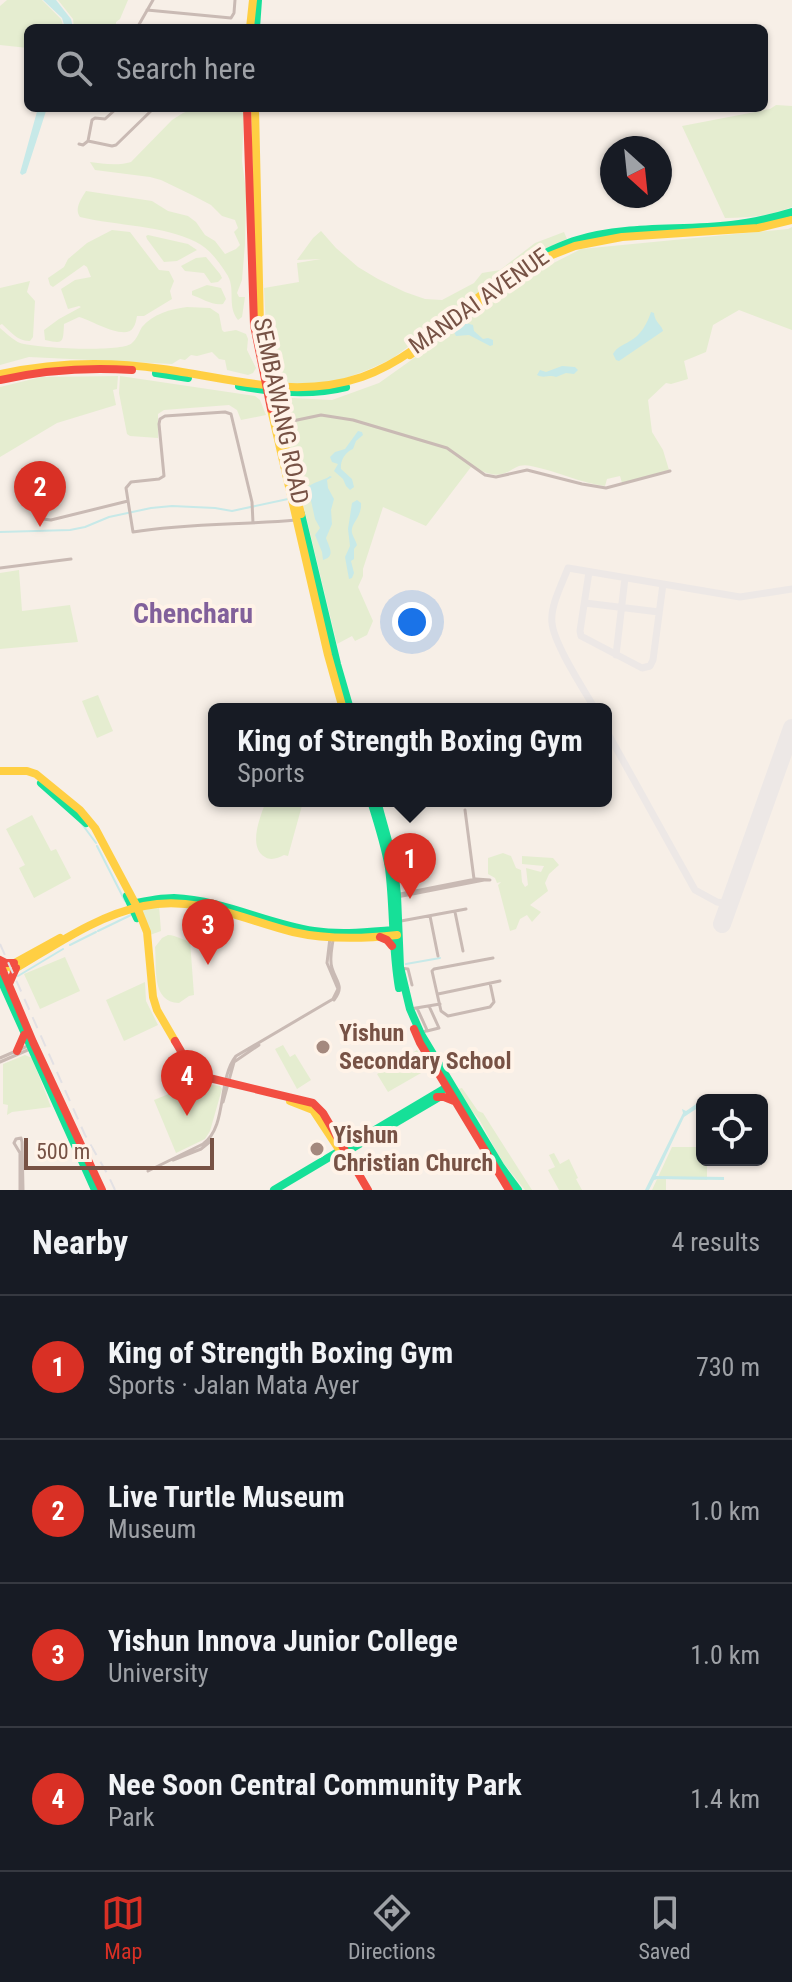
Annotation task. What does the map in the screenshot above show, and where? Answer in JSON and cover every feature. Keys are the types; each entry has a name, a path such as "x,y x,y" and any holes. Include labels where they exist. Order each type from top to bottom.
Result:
{"main road":[{"path":"251,24 255,0"},
{"path":"255,0 256,24"},
{"name":"SEMBAWANG ROAD","path":"248,112 252,132"},
{"name":"SEMBAWANG ROAD","path":"254,112 251,192 254,325 274,408 282,426 328,655 341,703"},
{"name":"MANDAI AVENUE","path":"288,390 338,384 368,375 396,360 511,273 545,252 573,240 620,232 756,222 792,212"},
{"name":"MANDAI AVENUE","path":"270,389 310,393 367,380 395,366 523,272 547,257 575,246 622,237 758,228 792,220"},
{"path":"0,374 44,365 90,362 160,369 270,389"},
{"path":"0,380 28,373 77,368 129,369 270,389"},
{"path":"242,382 255,379 265,370 288,390 274,408 251,388"},
{"name":"SEMBAWANG ROAD","path":"300,518 348,703"},
{"path":"0,772 34,777 81,818 99,842 148,937 153,999 193,1072 313,1103 323,1113 366,1190"},
{"path":"375,807 398,896 392,931 393,948 405,1008 420,1043 441,1077 451,1087 456,1102 509,1190"},
{"path":"1,970 15,966 134,906 161,903 193,905 230,913 293,932 332,936 392,931"},
{"path":"392,931 400,968 424,1032 451,1087 518,1190"},
{"path":"15,966 6,963 1,970 5,987 95,1190"},
{"path":"5,987 15,966"},
{"path":"5,987 102,1190"},
{"path":"24,1035 18,1052 31,1054 35,1059"},
{"path":"436,1096 441,1077"},
{"path":"274,1190 451,1087"},
{"path":"436,1096 456,1102"},
{"path":"282,1190 343,1151"}],"street":[{"path":"139,24 153,0"},
{"path":"147,10 231,18 235,0"},
{"path":"88,141 116,145 150,112"},
{"path":"79,144 88,141 92,120 104,119 112,113"},
{"path":"253,523 252,503 231,414 225,412 160,419 164,476 129,483 126,488 133,532 198,525 253,523 300,518"},
{"path":"282,426 321,415 353,420 447,448 490,476 503,477 527,470 606,488 670,471"},
{"path":"42,519 51,520 128,501"},
{"path":"0,568 71,559"},
{"path":"465,810 474,879"},
{"path":"474,879 489,880 398,896 474,879"},
{"path":"392,931 430,916 466,909"},
{"path":"455,912 462,949 456,948"},
{"path":"430,916 438,954 443,951"},
{"path":"148,1171 201,1149 212,1140 231,1062 236,1056 333,999 338,989 327,963 332,936"},
{"path":"490,983 494,1002 487,1008 448,1016 443,1014 432,972 433,969 493,958"},
{"path":"400,968 408,969 412,985"},
{"path":"437,994 500,981"},
{"path":"413,1009 440,1004"},
{"path":"424,1032 439,1028 429,1006"},
{"path":"0,1060 32,1046"},
{"path":"19,1138 22,1141 22,1190 20,1153 14,1143 19,1138"}],"green space":[{"path":"7,0 42,0 63,24 24,24 24,48 0,45 0,6"},
{"path":"58,0 128,0 116,24 74,24"},
{"path":"776,105 792,106 792,207 759,216 725,218 682,126 768,112"},
{"path":"244,112 245,244 242,280 237,293 239,297 245,297 242,317 238,320 234,314 229,279 217,260 201,245 169,232 94,220 78,214 86,191 152,201 168,211 188,216 225,254 236,249 240,245 234,232 238,228 235,220 222,216 211,205 161,180 95,170 90,162 131,162 172,120 183,113"},
{"path":"792,227 792,330 739,310 713,325 706,352 684,361 688,379 666,383 648,400 652,432 663,450 669,470 622,483 620,476 607,479 605,486 526,465 498,475 471,467 426,526 383,507 358,587 373,621 367,635 355,641 352,636 337,644 281,413 282,403 292,398 332,400 379,383 532,274 581,249"},
{"path":"112,230 130,232 159,270 169,271 174,281 170,291 172,299 144,316 137,316 129,331 116,331 79,317 64,324 61,341 45,340 44,330 81,307 68,309 61,289 75,280 91,277 84,265 53,287 48,278 64,267 68,259 87,243"},
{"path":"321,231 358,267 378,279 425,299 442,300 474,283 482,273 500,270 535,243 564,232 567,239 517,266 393,358 333,382 299,386 285,383 275,376 270,366 263,327 266,327 264,288 299,282 297,263 321,259 297,260"},
{"path":"148,235 188,244 197,250 177,261 164,262 147,239"},
{"path":"206,257 222,278 218,282 211,283 204,273 185,271 181,266 196,258"},
{"path":"30,281 27,292 35,301 33,337 26,341 0,325 0,288"},
{"path":"207,285 221,288 226,299 223,304 192,295 192,291"},
{"path":"187,307 210,308 219,314 224,332 236,330 246,334 247,350 256,368 253,373 248,375 227,370 225,360 212,352 191,355 172,364 29,357 0,365 0,328 17,342 28,345 113,348 132,343 146,322 157,315"},
{"path":"118,376 117,389 113,390 116,405 57,423 0,457 0,387 41,377"},
{"path":"120,376 255,396 266,415 241,420 237,410 229,405 164,410 158,414 158,438 130,436 127,434 119,393"},
{"path":"19,570 22,611 70,605 78,642 0,649 0,573"},
{"path":"98,695 113,731 97,738 82,701"},
{"path":"264,807 302,807 288,856 267,858 260,852 256,839"},
{"path":"32,815 51,851 56,849 71,878 34,898 19,868 25,865 6,829"},
{"path":"503,853 511,856 516,868 521,870 525,887 528,885 526,868 541,872 544,866 522,864 522,856 553,858 559,865 545,883 548,891 530,905 541,912 532,922 527,915 520,919 516,929 510,931 498,885 501,882 497,883 488,874 488,858"},
{"path":"159,906 161,931 150,935 140,909"},
{"path":"168,935 190,941 194,995 179,1003 164,997 157,982 155,947"},
{"path":"65,957 80,991 40,1009 24,974"},
{"path":"145,982 146,1001 158,1025 124,1041 106,1000"},
{"path":"283,1045 290,1057 295,1054 311,1080 297,1089 275,1049"},
{"path":"417,1050 428,1069 388,1092 377,1074"},
{"path":"25,1055 32,1058 51,1107 7,1115 8,1105 3,1104 3,1064"},
{"path":"190,1078 222,1089 205,1139 176,1153 154,1100 186,1087"},
{"path":"462,1088 478,1111 483,1113 532,1190 525,1190 501,1160 479,1119 458,1089"},
{"path":"672,1147 696,1147 696,1166 707,1166 707,1180 666,1179 666,1190 652,1190"},
{"path":"554,1153 560,1164 569,1159 582,1190 559,1190 548,1170 555,1167 549,1155"}],"water":[{"path":"43,0 56,0 72,24 64,24 62,18"},
{"path":"37,112 46,112 26,173 20,173"},
{"path":"651,312 663,331 619,361 616,360 615,351 634,339"},
{"path":"466,323 473,325 474,331 483,339 493,340 493,345 469,335 456,336 454,332"},
{"path":"562,366 578,370 574,374 556,377 537,375 540,370 546,372"},
{"path":"358,431 363,435 345,455 341,466 352,479 354,487 350,490 334,471 338,464 332,462 330,457 345,449"},
{"path":"330,476 328,488 334,499 332,524 326,538 330,554 323,560 315,535 320,528 308,487"},
{"path":"357,500 361,508 352,529 357,545 351,561 354,573 349,579 345,557 350,546 348,529 352,503"},
{"path":"696,1104 696,1109 684,1117 656,1176 724,1177 724,1180 658,1179 654,1180 649,1190 645,1190 683,1113 682,1109 686,1111"}],"waterway":[{"path":"0,532 70,530 151,508 172,506 232,511 288,499"},
{"path":"79,820 96,843"},
{"path":"97,846 125,901"},
{"path":"98,931 131,915"},
{"path":"70,945 96,932"},
{"path":"18,976 63,949"},
{"path":"406,964 440,958"}],"taxiway":[{"path":"592,703 563,654 552,623 555,602 568,568 740,597 792,589"},
{"path":"589,572 581,636 642,668 650,666 653,660 663,584"},
{"path":"616,655 625,578"},
{"path":"585,603 659,612"},
{"path":"612,741 695,890 717,902 729,904"}],"runway":[{"path":"722,924 792,728"}],"railway":[{"path":"0,944 85,1135 115,1190"}],"traffic: fast":[{"path":"256,24 258,0"},
{"path":"526,263 564,244 596,235 739,224 792,212"},
{"path":"156,373 188,378"},
{"path":"239,386 292,392 346,387"},
{"path":"301,514 348,703"},
{"path":"41,783 86,823"},
{"path":"373,807 389,868 399,988"},
{"path":"379,807 393,859 400,967 410,1009 421,1034 518,1190"},
{"path":"127,896 137,918"},
{"path":"131,904 174,898 227,907 314,931 395,930"},
{"path":"0,978 95,1190"},
{"path":"274,1190 449,1086"},
{"path":"344,1153 441,1096"}],"traffic: slow":[{"path":"250,24 253,0"},
{"path":"255,112 260,326 301,514"},
{"path":"410,355 511,280 547,257 575,246 622,237 758,228 792,220"},
{"path":"0,374 61,365 102,364 163,369 262,385 312,387 337,384 362,377 406,355 505,276 526,263"},
{"path":"271,409 341,703"},
{"path":"0,771 36,774 80,810 95,828 147,932 153,997 175,1041"},
{"path":"13,970 109,916 164,903 202,906 293,932 332,938 397,935"},
{"path":"0,971 60,938"},
{"path":"290,1101 313,1110 348,1163"}],"traffic: jam":[{"path":"247,112 254,325 271,409"},
{"path":"0,380 66,370 132,370"},
{"path":"380,937 392,946"},
{"path":"0,960 14,963"},
{"path":"0,964 102,1190"},
{"path":"9,984 16,968"},
{"path":"414,1029 509,1190"},
{"path":"17,1051 24,1035"},
{"path":"175,1041 192,1070 201,1076 313,1103 323,1113 368,1190"},
{"path":"437,1097 454,1101"}],"place":[{"name":"Live Turtle Museum","path":"40,527"},
{"name":"King of Strength Boxing Gym","path":"410,899"},
{"name":"Yishun Innova Junior College","path":"208,965"},
{"name":"Yishun Secondary School","path":"323,1047"},
{"name":"Nee Soon Central Community Park","path":"187,1116"},
{"name":"Yishun Christian Church","path":"317,1149"}],"district":[{"name":"Chencharu","path":"193,613"}]}
